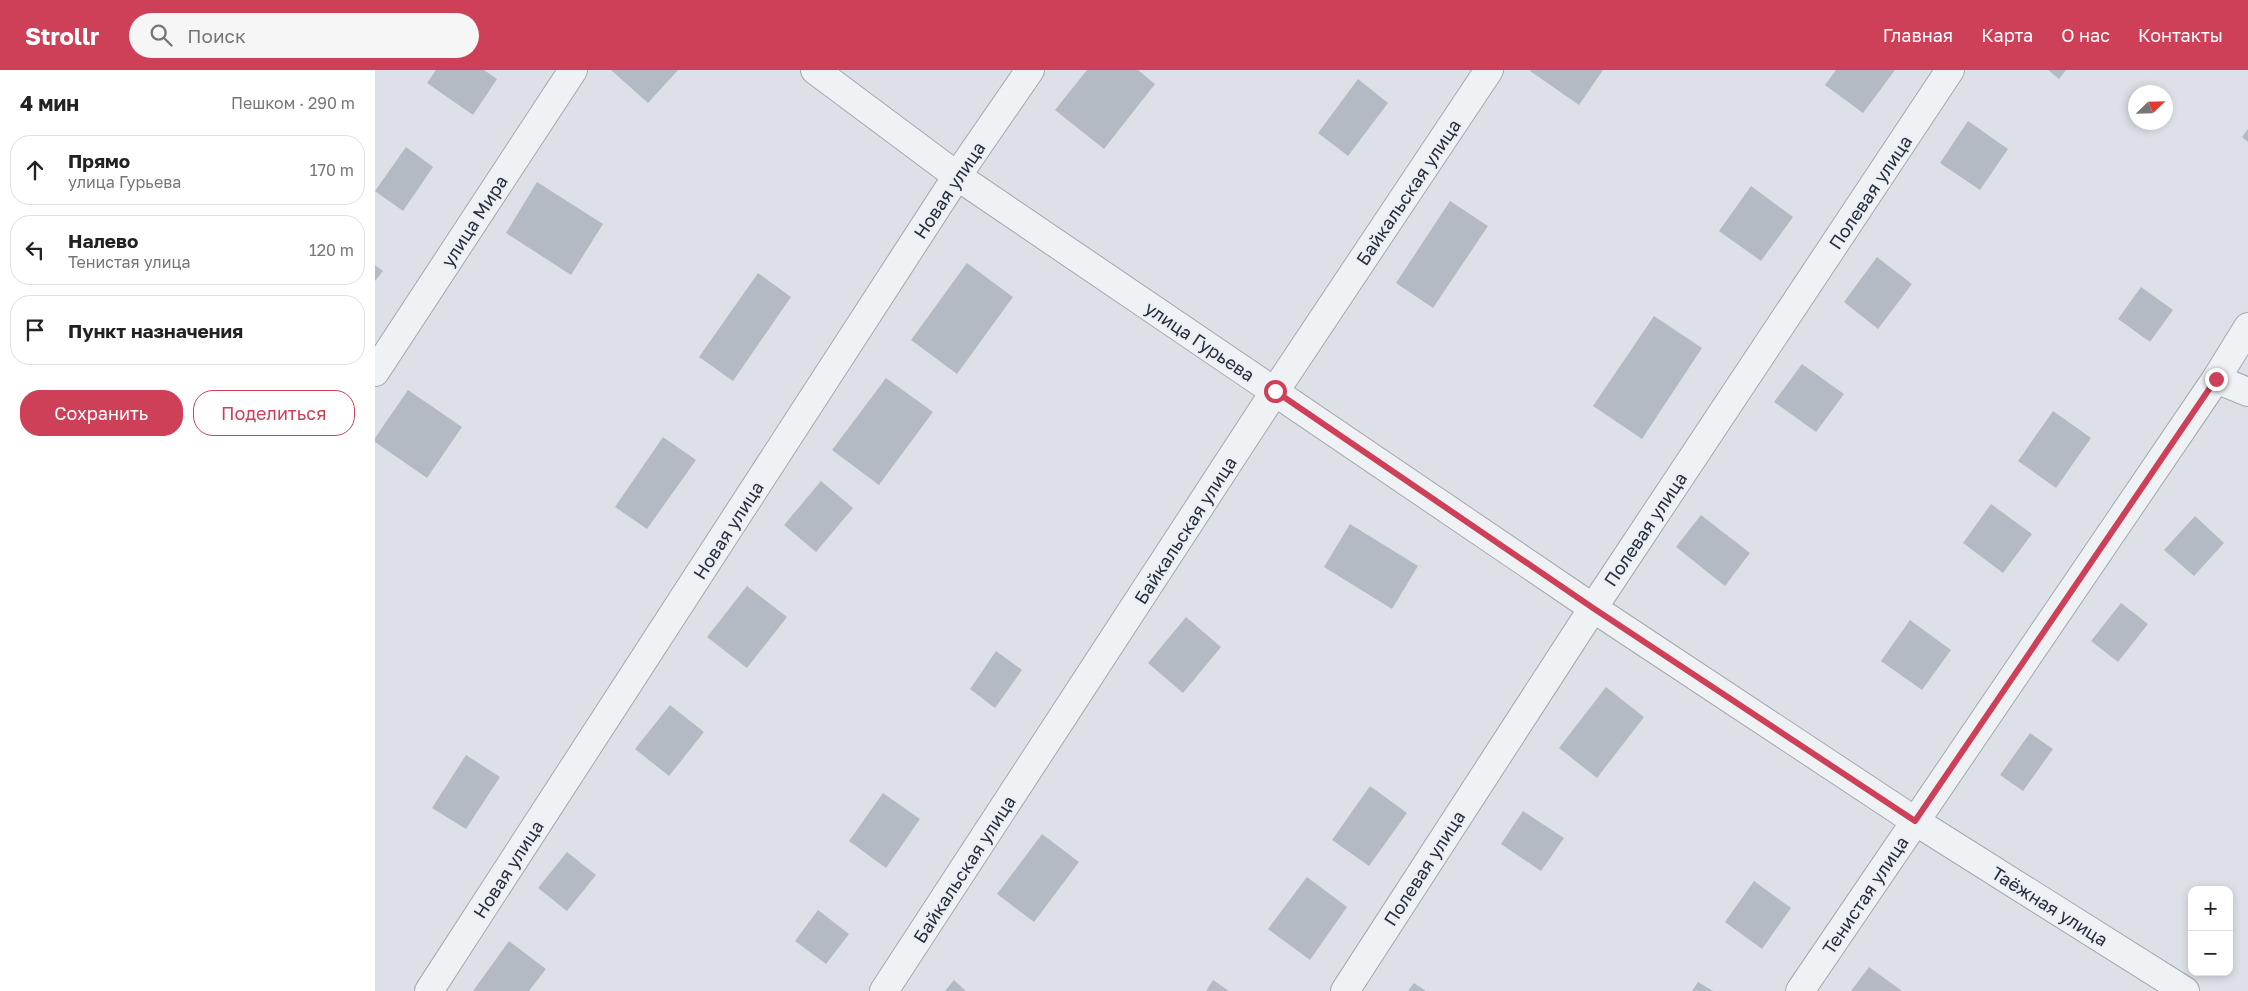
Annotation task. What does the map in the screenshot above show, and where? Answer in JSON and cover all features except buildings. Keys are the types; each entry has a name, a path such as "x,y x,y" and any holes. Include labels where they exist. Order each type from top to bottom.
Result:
{"street":[{"name":"улица Мира","path":"375,372 573,70"},
{"name":"улица Гурьева","path":"815,70 957,176 1593,608 1915,821"},
{"name":"Новая улица","path":"429,991 957,176 1030,70"},
{"name":"Байкальская улица","path":"884,991 1275,391 1489,70"},
{"name":"Полевая улица","path":"1345,991 1593,608 1951,70"},
{"name":"Тенистая улица","path":"1800,991 2216,379 2248,327"},
{"path":"2216,379 2248,392"},
{"name":"Таёжная улица","path":"1915,821 2185,991"}],"route":[{"path":"1275,391 1593,608 1915,821 2216,379"}]}
